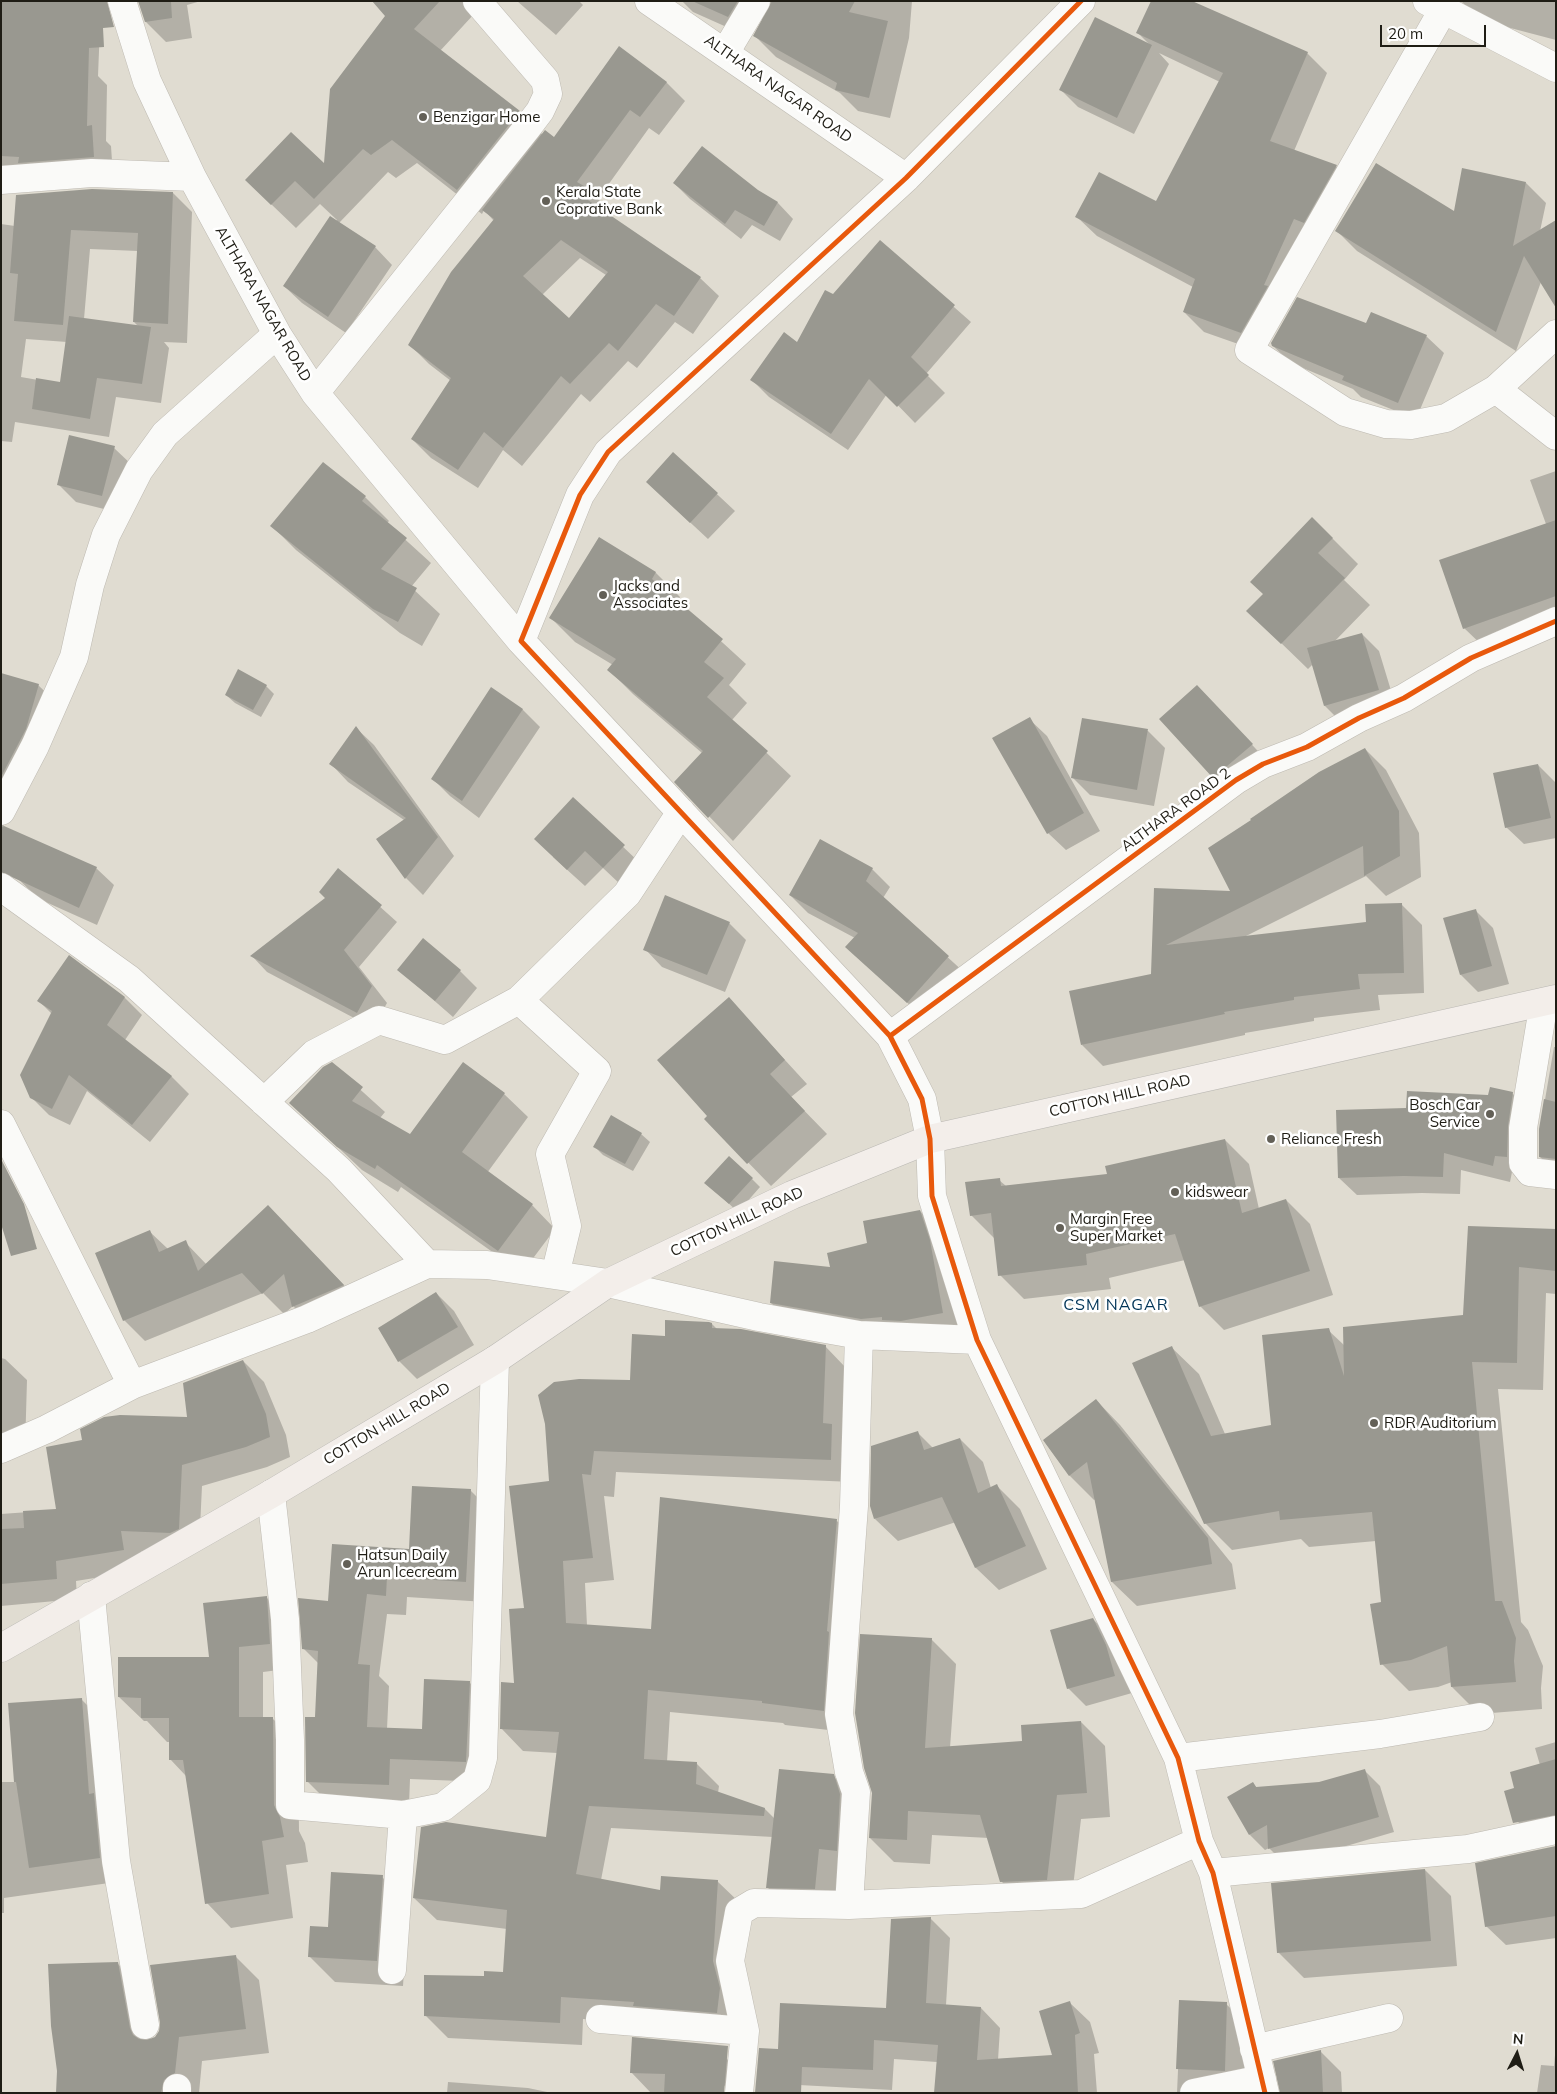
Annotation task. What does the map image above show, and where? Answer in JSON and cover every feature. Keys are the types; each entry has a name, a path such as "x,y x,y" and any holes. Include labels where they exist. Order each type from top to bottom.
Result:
{"main road":[{"name":"COTTON HILL ROAD","path":"1,1648 271,1494 496,1360 608,1283 792,1195 930,1139 1550,1000"}],"street":[{"name":"ALTHARA NAGAR ROAD","path":"122,1 147,80 192,178 277,334 315,393 521,641 890,1036 922,1099 930,1139 932,1196 977,1340 1178,1758 1199,1840 1213,1872 1263,2086"},
{"path":"315,393 527,128 540,111 548,94 545,80 477,1"},
{"name":"ALTHARA NAGAR ROAD","path":"650,1 906,178"},
{"path":"725,53 756,1"},
{"path":"521,641 580,495 608,452 906,178 1081,1"},
{"path":"1556,68 1435,5 1249,350 1346,412 1386,424 1411,425 1446,418 1496,389 1556,334"},
{"path":"1,180 92,173 192,178"},
{"path":"1,811 35,746 74,657 90,585 106,535 139,470 165,434 277,334"},
{"path":"1496,389 1556,436"},
{"name":"ALTHARA ROAD 2","path":"890,1036 1236,780 1263,764 1307,748 1359,718 1404,698 1471,658 1556,621"},
{"path":"264,1102 314,1054 379,1020 445,1040 519,1000 627,894 681,812"},
{"path":"1,887 129,979 339,1170 426,1264"},
{"path":"519,1000 597,1071 550,1154 567,1226 555,1275"},
{"path":"1550,1000 1523,1128 1524,1163 1530,1172 1556,1175"},
{"path":"1,1124 132,1385"},
{"path":"1,1448 47,1429 132,1385 307,1319 426,1264 487,1265 608,1283 759,1317 859,1335 977,1340"},
{"path":"849,1905 856,1792 849,1772 839,1714 854,1506 859,1335"},
{"path":"271,1494 284,1619 290,1805 403,1815 443,1807 477,1780 483,1758 496,1360"},
{"path":"91,1596 116,1861 145,2025"},
{"path":"1178,1758 1380,1734 1480,1717"},
{"path":"392,1970 403,1815"},
{"path":"1213,1872 1468,1849 1556,1830"},
{"path":"739,2093 745,2031 730,1961 739,1912 754,1903 849,1905 1081,1894 1199,1840"},
{"path":"1254,2049 1389,2018"},
{"path":"600,2019 745,2031"},
{"path":"1194,2093 1263,2086"}],"building":[{"path":"1,1 107,1 114,27 103,28 104,47 89,48 87,126 92,125 94,157 18,163 19,157 1,156"},
{"path":"138,1 171,1 172,18 145,22"},
{"name":"Benzigar Home","path":"372,1 440,1 414,29 520,111 457,190 392,140 371,155 363,149 314,199 295,181 271,205 245,180 291,132 324,163 330,89 385,16"},
{"path":"692,1 738,1 728,17"},
{"path":"772,1 855,1 849,12 888,21 869,98 835,90 837,83 753,36"},
{"path":"1151,1 1192,1 1308,52 1270,141 1337,165 1304,223 1294,219 1264,285 1268,286 1241,333 1183,312 1195,279 1075,217 1099,172 1156,201 1223,73 1136,33"},
{"path":"1095,17 1152,45 1117,118 1059,90"},
{"path":"619,46 667,82 640,117 630,110 577,182 591,190 585,198 701,277 674,316 656,304 618,351 609,343 570,384 561,376 503,448 484,432 458,470 411,439 451,378 408,345 451,272 494,219 482,210 545,130 554,137","holes":["561,240 608,272 569,318 523,276"]},
{"path":"702,146 758,190 778,202 764,226 735,210 725,224 673,183"},
{"path":"1376,163 1454,211 1462,168 1526,182 1513,246 1556,220 1556,308 1524,256 1496,332 1335,231"},
{"path":"92,189 173,192 168,324 133,322 138,233 71,230 63,325 14,321 18,274 10,273 16,195"},
{"path":"330,216 376,246 328,317 283,286"},
{"path":"880,240 955,305 911,357 929,375 897,407 869,379 831,434 750,380 784,332 797,342 825,290 833,294"},
{"path":"1297,297 1366,323 1371,312 1427,335 1398,403 1342,380 1344,376 1272,346 1271,343"},
{"path":"69,316 151,327 142,384 97,378 90,419 32,409 36,378 60,382"},
{"path":"69,435 115,446 102,496 57,485"},
{"path":"673,452 718,493 690,523 646,482"},
{"path":"323,462 366,496 362,501 407,538 381,569 417,588 398,622 373,609 270,526"},
{"path":"1312,517 1333,538 1318,553 1345,578 1281,644 1246,611 1263,594 1250,582"},
{"path":"1556,520 1556,596 1463,629 1439,560"},
{"path":"599,537 656,572 652,579 723,639 704,662 724,678 707,697 768,751 708,818 674,782 703,751 607,670 616,659 549,618"},
{"path":"1362,633 1379,690 1324,706 1307,648"},
{"path":"238,669 267,685 253,710 225,695"},
{"path":"1,673 39,684 26,729 1,777"},
{"path":"1197,685 1253,744 1213,778 1159,719"},
{"path":"491,687 523,709 462,801 431,779"},
{"path":"1030,717 1084,813 1047,834 992,738"},
{"path":"1082,718 1148,729 1137,790 1071,778"},
{"path":"356,726 438,837 405,879 376,839 406,818 329,764"},
{"path":"1365,748 1399,811 1400,856 1364,876 1363,846 1166,945 1366,922 1365,904 1402,903 1404,973 1358,974 1360,989 1294,997 1294,1000 1224,1012 1225,1014 1081,1045 1069,991 1151,974 1154,888 1230,891 1208,848 1319,772"},
{"path":"1538,764 1551,818 1505,828 1493,773"},
{"path":"573,797 625,845 603,868 585,851 567,870 534,839"},
{"path":"4,826 97,867 79,908 1,872 1,827"},
{"path":"820,839 873,868 866,881 949,956 907,1003 845,947 858,933 789,895"},
{"path":"338,868 382,905 344,950 372,986 357,1013 250,956 325,898 319,892"},
{"path":"665,895 730,922 707,975 643,950"},
{"path":"1476,909 1492,966 1460,975 1443,918"},
{"path":"423,938 461,970 435,1001 397,970"},
{"path":"69,955 125,997 107,1025 172,1076 132,1125 69,1075 52,1109 30,1098 20,1075 52,1011 37,1001"},
{"path":"729,997 785,1060 770,1074 805,1111 747,1164 704,1119 707,1116 657,1060"},
{"path":"332,1062 363,1087 352,1101 410,1134 463,1062 505,1093 462,1152 533,1204 498,1251 377,1165 375,1169 337,1147 289,1103 323,1067"},
{"path":"1490,1087 1513,1092 1508,1126 1507,1157 1495,1156 1493,1166 1444,1153 1443,1177 1338,1178 1336,1110 1406,1108 1407,1091 1488,1095"},
{"path":"1544,1099 1556,1102 1556,1159 1539,1157 1539,1129"},
{"path":"611,1115 642,1133 625,1164 593,1147"},
{"path":"1225,1139 1242,1213 1286,1199 1310,1271 1199,1307 1175,1234 1086,1254 1087,1265 998,1276 991,1213 970,1216 965,1182 1000,1178 1001,1186 1107,1174 1105,1166"},
{"path":"729,1156 753,1178 729,1204 704,1183"},
{"path":"1,1159 24,1204 37,1249 11,1256 1,1224"},
{"path":"268,1205 344,1285 292,1307 284,1274 262,1294 242,1273 123,1321 95,1253 150,1230 159,1252 186,1240 198,1271"},
{"path":"920,1210 930,1240 943,1313 901,1321 882,1320 882,1317 861,1319 770,1303 774,1261 830,1267 827,1253 867,1243 863,1221"},
{"path":"1468,1226 1556,1229 1556,1271 1519,1267 1517,1363 1472,1362 1495,1601 1502,1601 1516,1638 1514,1661 1516,1682 1451,1687 1447,1646 1411,1660 1380,1665 1370,1604 1381,1602 1372,1512 1280,1520 1279,1511 1204,1524 1132,1363 1172,1346 1211,1436 1271,1425 1262,1335 1329,1328 1344,1376 1343,1327 1463,1315"},
{"path":"436,1292 458,1327 398,1362 378,1328"},
{"path":"665,1320 709,1322 712,1323 712,1328 741,1329 826,1345 823,1423 832,1424 831,1460 594,1451 591,1475 582,1474 593,1558 563,1561 566,1623 651,1629 660,1497 837,1519 827,1631 829,1632 824,1711 762,1703 762,1701 648,1690 644,1759 697,1762 696,1784 765,1808 764,1816 589,1806 576,1874 660,1890 661,1876 718,1880 713,1961 720,1988 717,2013 633,2006 634,2002 561,1997 560,2023 424,2016 424,1975 484,1976 484,1971 503,1972 507,1910 413,1898 421,1827 446,1822 546,1837 559,1732 500,1729 501,1682 514,1683 509,1609 524,1608 509,1486 549,1481 545,1424 538,1395 554,1382 579,1379 630,1380 632,1334 665,1336"},
{"path":"243,1360 266,1414 270,1437 246,1447 182,1465 179,1529 170,1533 121,1531 124,1550 56,1561 57,1579 1,1584 1,1529 24,1528 23,1511 56,1509 46,1447 82,1440 80,1429 104,1417 120,1415 187,1417 183,1383"},
{"path":"1096,1399 1208,1538 1212,1564 1111,1582 1087,1462 1069,1476 1043,1440"},
{"path":"918,1431 924,1450 960,1438 978,1493 997,1484 1026,1546 975,1568 942,1497 874,1519 870,1506 871,1446"},
{"path":"412,1486 471,1489 466,1582 387,1577 386,1596 367,1594 358,1664 370,1665 367,1727 422,1729 424,1679 470,1681 466,1762 390,1759 389,1785 306,1782 305,1717 315,1717 318,1651 302,1649 298,1598 328,1601 332,1544 409,1549"},
{"path":"267,1596 270,1644 239,1647 239,1717 273,1717 274,1805 280,1817 284,1837 262,1841 269,1894 205,1904 183,1760 169,1760 169,1718 141,1718 141,1698 118,1697 118,1657 209,1657 203,1603"},
{"path":"1093,1618 1106,1645 1115,1676 1067,1689 1050,1630"},
{"path":"860,1634 932,1638 925,1748 1022,1741 1021,1725 1081,1721 1087,1793 1057,1795 1047,1880 1000,1882 980,1815 908,1811 907,1840 869,1838 872,1793 864,1768 855,1713"},
{"path":"82,1698 89,1794 94,1793 100,1858 29,1868 16,1782 14,1782 8,1703"},
{"path":"1556,1759 1556,1815 1513,1823 1504,1791 1514,1788 1510,1772"},
{"path":"779,1769 834,1774 840,1794 837,1851 819,1849 815,1889 766,1888"},
{"path":"1365,1769 1379,1817 1268,1849 1267,1825 1249,1835 1227,1797 1253,1782 1256,1787 1319,1782"},
{"path":"1556,1846 1556,1916 1485,1927 1475,1863"},
{"path":"1425,1869 1431,1941 1277,1953 1271,1883"},
{"path":"331,1872 383,1875 377,1961 308,1957 310,1926 328,1927"},
{"path":"931,1917 926,2003 981,2007 977,2060 1052,2055 1039,2011 1070,2001 1080,2033 1075,2035 1078,2093 934,2093 938,2045 874,2040 873,2070 802,2067 801,2093 755,2093 759,2048 778,2049 780,2003 886,2008 891,1919"},
{"path":"236,1955 246,2029 179,2037 175,2073 164,2080 161,2093 56,2093 57,2071 51,2026 48,1964 118,1962 130,2028 133,2035 139,2039 147,2040 155,2037 159,2031 160,2023 150,1965"},
{"path":"1179,2000 1227,2002 1225,2071 1176,2069"},
{"path":"632,2037 728,2046 724,2093 664,2093 665,2074 630,2073"},
{"path":"1321,2050 1323,2093 1280,2093 1273,2061"}],"cycle path":[{"path":"1081,1 906,178 608,452 580,495 521,641 890,1036 922,1099 930,1139 932,1196 977,1340 1178,1758 1199,1841 1213,1873 1265,2093"},
{"path":"890,1036 1236,780 1263,764 1307,747 1359,718 1404,698 1471,658 1556,621"}],"place":[{"name":"Benzigar Home","path":"423,117"},
{"name":"Kerala State Coprative Bank","path":"546,201"},
{"name":"Jacks and Associates","path":"603,595"},
{"name":"Bosch Car Service","path":"1490,1114"},
{"name":"Reliance Fresh","path":"1271,1139"},
{"name":"kidswear","path":"1175,1192"},
{"name":"Margin Free Super Market","path":"1060,1228"},
{"name":"RDR Auditorium","path":"1374,1423"},
{"name":"Hatsun Daily Arun Icecream","path":"347,1564"}],"district":[{"name":"CSM NAGAR","path":"1116,1305"}]}
